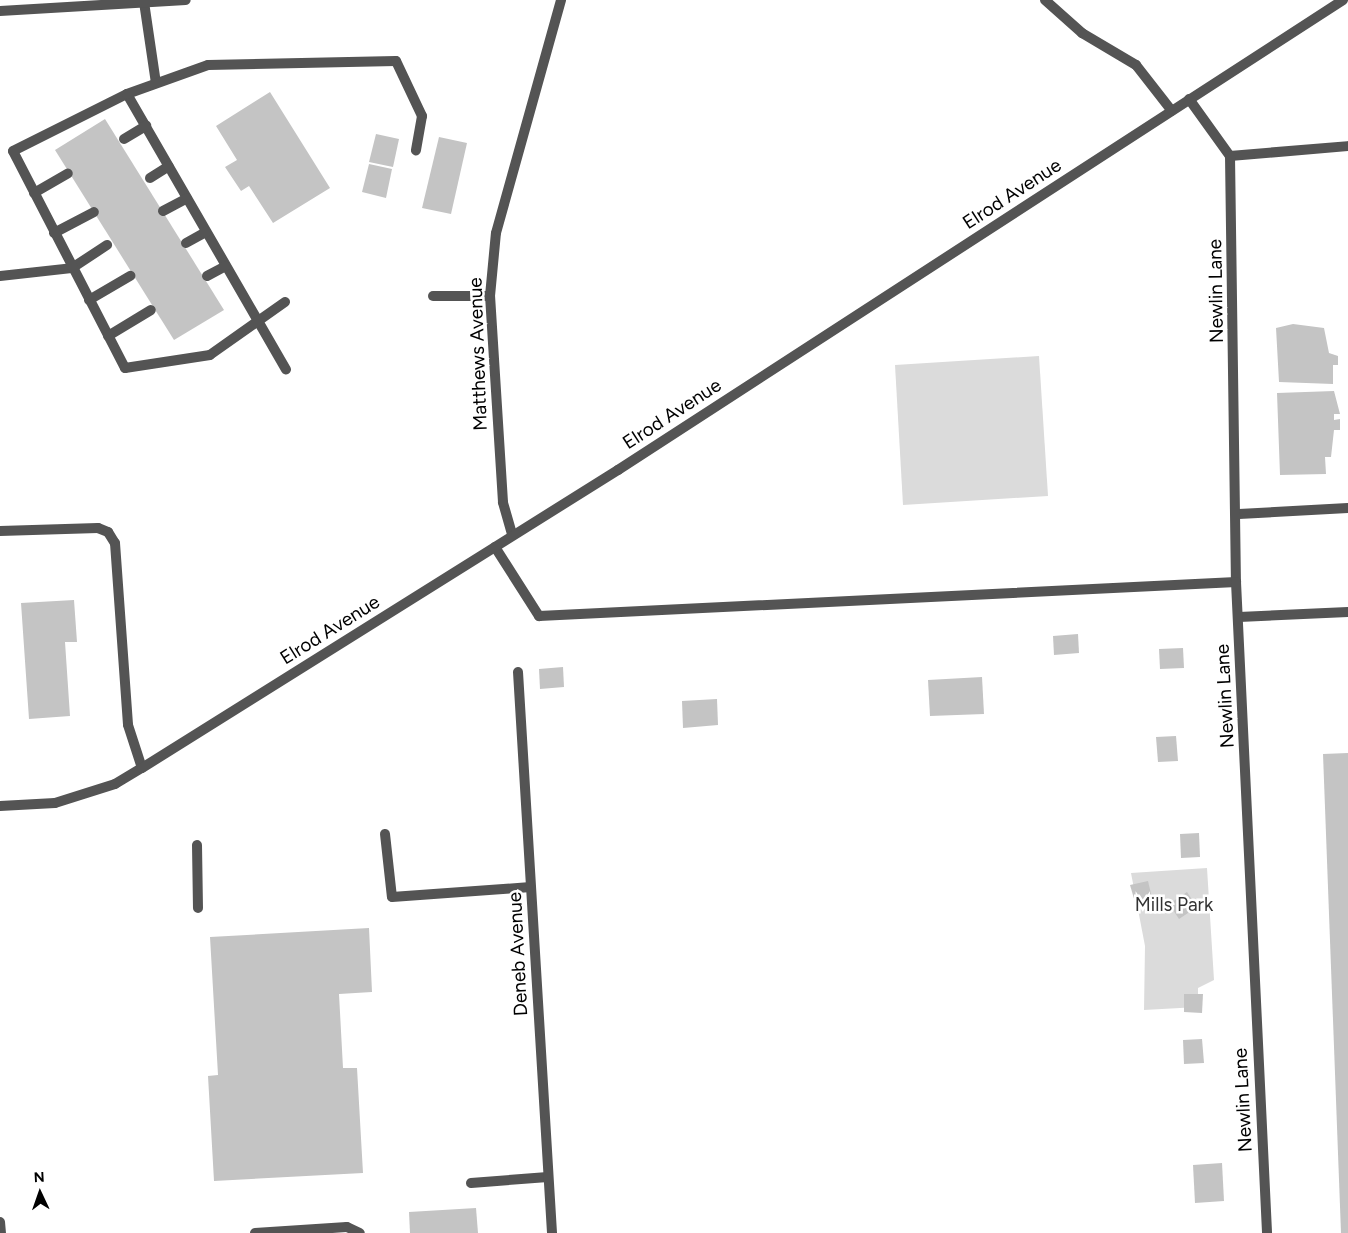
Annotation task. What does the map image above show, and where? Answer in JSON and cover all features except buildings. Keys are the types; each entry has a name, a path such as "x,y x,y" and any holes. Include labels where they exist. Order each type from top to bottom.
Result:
{"street":[{"path":"0,11 186,0"},
{"name":"Matthews Avenue","path":"512,534 504,502 490,296 496,233 561,0"},
{"path":"1045,0 1082,33 1136,65 1172,111"},
{"name":"Elrod Avenue","path":"0,806 55,804 115,784 142,768 495,547 512,534 618,470 1342,0"},
{"path":"144,2 156,83"},
{"path":"284,302 210,355 125,368 13,151 128,94 208,65 396,61 422,116 416,150"},
{"path":"128,94 286,369"},
{"path":"1189,99 1230,156 1348,146"},
{"path":"124,140 146,126"},
{"name":"Newlin Lane","path":"1230,156 1239,514 1236,582 1267,1233"},
{"path":"150,178 169,166"},
{"path":"34,193 68,173"},
{"path":"163,211 187,198"},
{"path":"54,233 94,212"},
{"path":"186,242 206,232"},
{"path":"0,276 72,268 107,245"},
{"path":"207,276 226,266"},
{"path":"89,300 130,276"},
{"path":"433,296 490,296"},
{"path":"108,336 151,310"},
{"path":"1239,514 1348,508"},
{"path":"0,531 98,528 108,532 115,543 128,725 142,768"},
{"path":"495,547 539,616 1236,582"},
{"path":"1239,617 1348,612"},
{"name":"Deneb Avenue","path":"518,672 552,1233"},
{"path":"385,834 392,897 531,888"},
{"path":"197,845 198,908"},
{"path":"471,1183 548,1177"},
{"path":"0,1222 1,1233"},
{"path":"255,1233 347,1227 360,1233"}],"green space":[{"path":"1039,356 1048,496 903,505 895,365"},
{"name":"Mills Park","path":"1207,868 1214,980 1198,988 1198,1007 1144,1010 1145,946 1131,873"}]}
